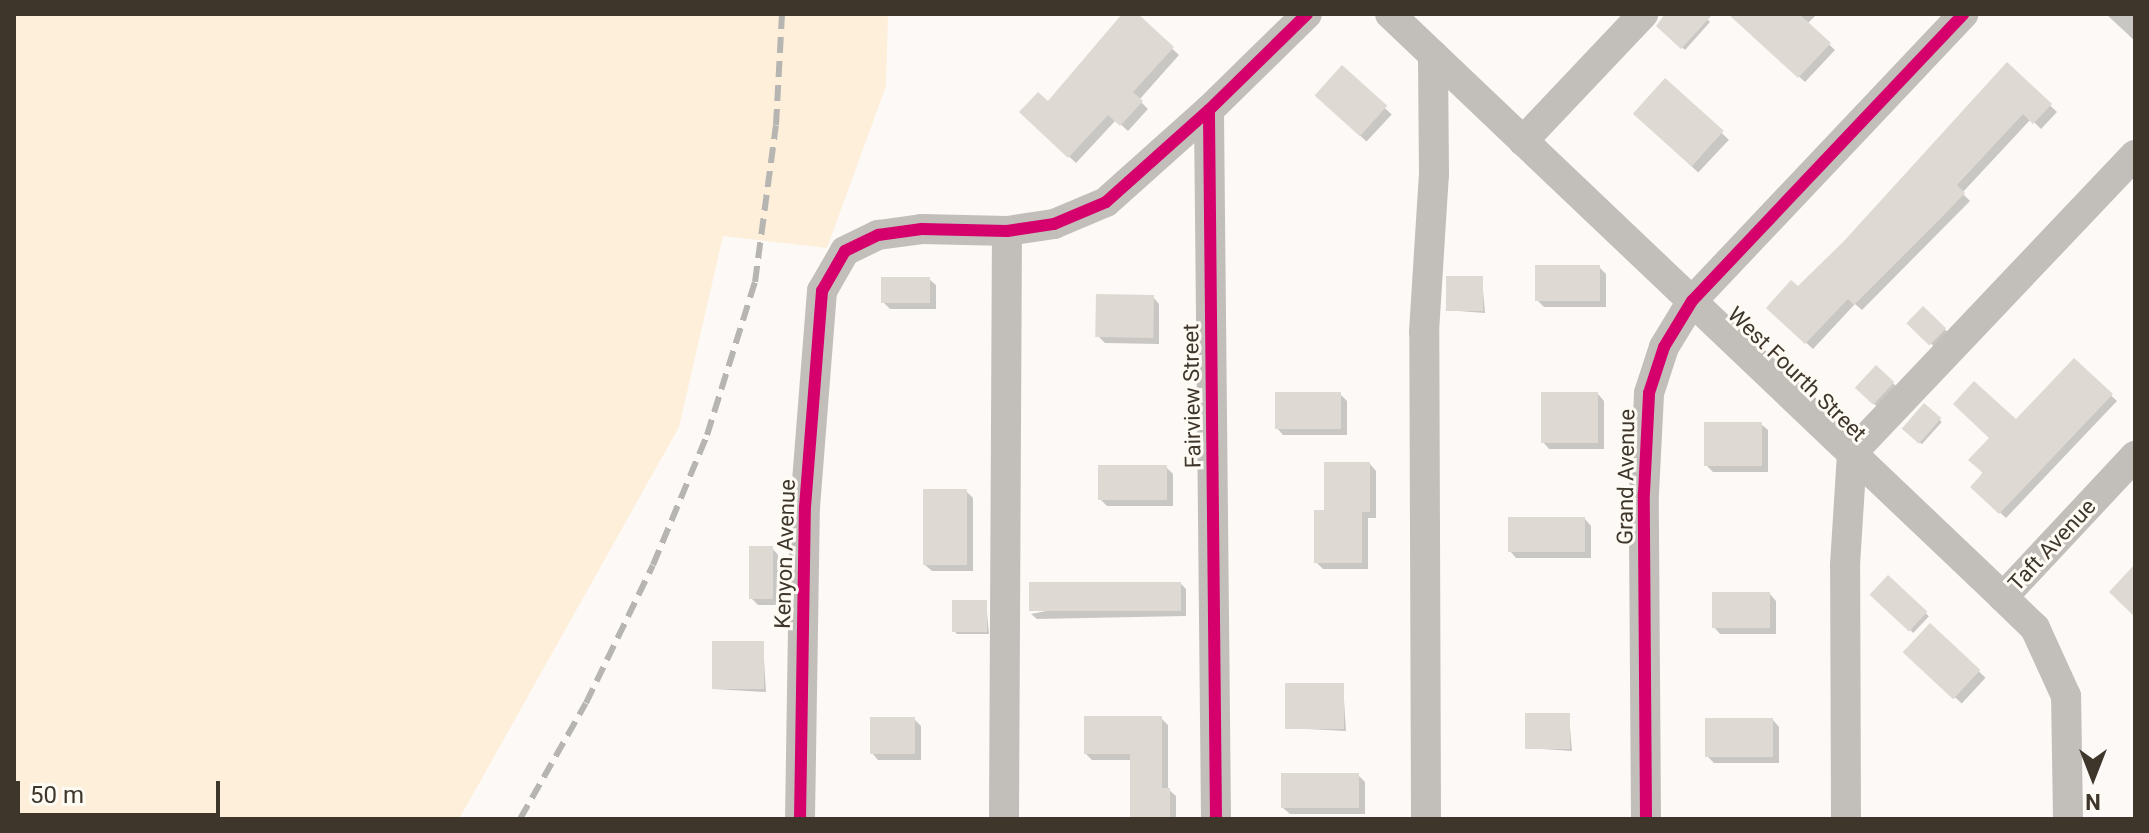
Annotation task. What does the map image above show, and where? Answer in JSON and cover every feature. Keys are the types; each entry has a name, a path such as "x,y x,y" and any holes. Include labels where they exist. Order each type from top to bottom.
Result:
{"street":[{"path":"1004,819 1007,231 1054,224 1106,202 1209,110 1307,14"},
{"name":"West Fourth Street","path":"1390,14 2003,597"},
{"path":"1523,141 1643,14"},
{"name":"Grand Avenue","path":"1646,819 1649,393 1664,347 1692,301 1963,14"},
{"path":"1426,819 1424,332 1434,174 1433,55"},
{"name":"Fairview Street","path":"1209,110 1216,819"},
{"path":"1846,819 1845,565 1852,453 2135,155"},
{"name":"Kenyon Avenue","path":"800,819 805,507 822,291 845,251 878,235 922,229 1007,231"},
{"name":"Taft Avenue","path":"2068,819 2066,696 2035,628 2003,597 2129,472"}],"shaded area":[{"path":"14,14 888,14 886,86 827,248 723,236 679,427 459,819 14,819"}],"building":[{"path":"1122,14 1138,14 1174,47 1133,92 1143,101 1120,126 1108,115 1068,158 1019,112 1038,92 1048,101"},
{"path":"1665,14 1713,14 1681,49 1656,26"},
{"path":"1728,14 1799,14 1831,43 1798,78"},
{"path":"2007,62 2052,104 2033,124 2023,114 1957,185 1965,193 1854,305 1848,299 1805,344 1766,308 1791,280 1798,286 1844,241"},
{"path":"1342,65 1387,106 1360,136 1315,95"},
{"path":"1665,78 1724,131 1692,167 1633,114"},
{"path":"1535,265 1600,265 1600,301 1535,301"},
{"path":"1446,276 1483,276 1483,311 1446,311"},
{"path":"881,277 930,277 930,303 881,303"},
{"path":"1096,294 1154,295 1153,338 1095,337"},
{"path":"1923,306 1946,328 1929,345 1906,323"},
{"path":"2074,358 2113,394 1999,514 1970,487 1983,473 1968,460 1989,438 1953,404 1974,381 2016,419"},
{"path":"1876,365 1894,382 1873,405 1855,388"},
{"path":"1275,392 1341,392 1341,429 1275,429"},
{"path":"1541,392 1598,392 1598,443 1541,443"},
{"path":"1924,403 1941,418 1919,444 1902,429"},
{"path":"1704,422 1762,422 1762,466 1704,466"},
{"path":"1324,462 1370,462 1370,512 1362,512 1362,563 1314,563 1314,510 1324,510"},
{"path":"1098,465 1167,465 1167,500 1098,500"},
{"path":"923,489 967,489 967,565 923,565"},
{"path":"1508,517 1585,517 1585,552 1508,552"},
{"path":"749,546 773,546 773,599 749,599"},
{"path":"2135,564 2135,617 2109,592"},
{"path":"1888,575 1927,612 1909,632 1870,595"},
{"path":"1029,582 1181,582 1181,611 1029,611"},
{"path":"1712,592 1770,592 1770,628 1712,628"},
{"path":"952,600 987,600 987,632 952,632"},
{"path":"1930,623 1980,670 1953,699 1903,652"},
{"path":"712,641 764,641 764,689 712,689"},
{"path":"1285,683 1344,683 1344,729 1285,729"},
{"path":"1525,713 1570,713 1570,749 1525,749"},
{"path":"1084,716 1162,716 1162,788 1170,788 1170,818 1130,818 1130,754 1084,754"},
{"path":"870,717 915,717 915,754 870,754"},
{"path":"1705,718 1773,718 1773,757 1705,757"},
{"path":"1281,773 1359,773 1359,808 1281,808"}],"railway":[{"path":"520,819 586,703 653,565 707,435 755,282 776,125 782,14"}],"cycle path":[{"path":"1216,819 1209,110 1307,14"},
{"path":"1646,819 1644,493 1649,393 1664,347 1692,301 1963,14"},
{"path":"800,819 805,507 822,291 845,251 878,235 922,229 1007,231 1054,224 1106,202 1209,110"}]}
